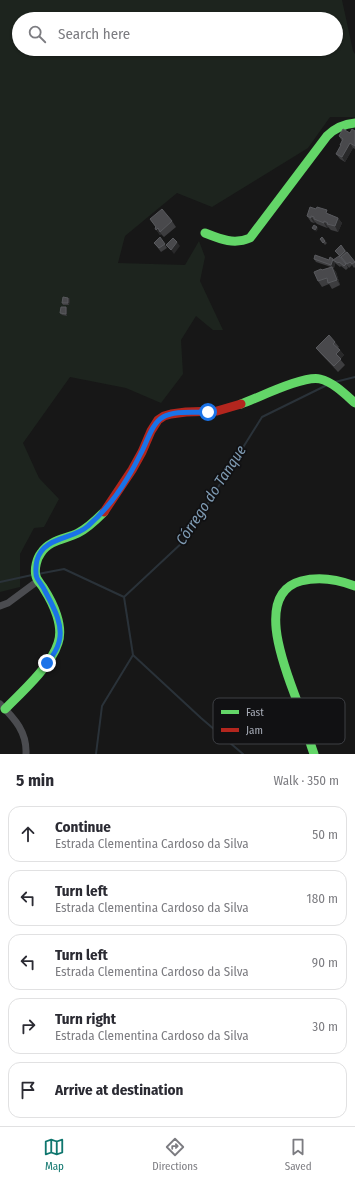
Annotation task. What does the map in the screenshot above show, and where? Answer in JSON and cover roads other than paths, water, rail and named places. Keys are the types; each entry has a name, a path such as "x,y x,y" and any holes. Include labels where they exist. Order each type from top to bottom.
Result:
{"street":[{"path":"205,233 229,241 244,241 250,238 327,136 341,125 355,123"},
{"path":"26,754 24,739 19,724 2,707 47,663 55,653 59,643 60,635 56,615 38,579 38,559 42,552 50,544 87,528 101,514 127,478 157,422 164,416 176,413 222,410 305,379 314,378 320,378 330,384 355,403"},
{"path":"296,698 281,654 276,632 276,614 280,598 286,588 294,583 320,578 334,579 355,586"},
{"path":"0,606 8,603 18,596 38,579"},
{"path":"311,744 314,754"}],"waterway":[{"name":"Córrego do Tanque","path":"335,382 355,377"},
{"name":"Córrego do Tanque","path":"38,574 64,569 124,597 185,540 262,417 327,385"},
{"name":"Córrego do Tanque","path":"0,582 32,575"},
{"path":"96,754 102,706 133,655 124,597"},
{"path":"133,655 213,728"},
{"path":"231,744 243,754"}]}
